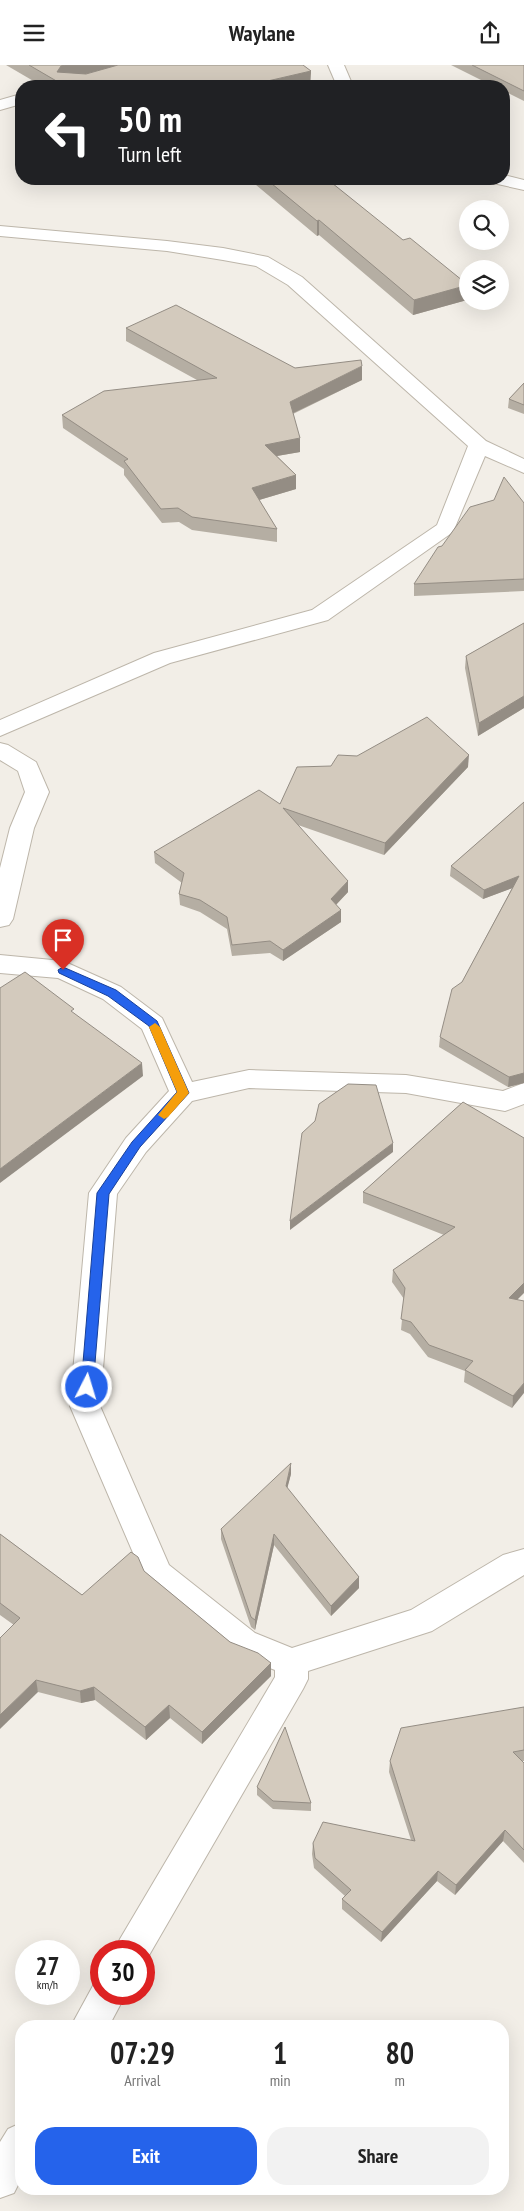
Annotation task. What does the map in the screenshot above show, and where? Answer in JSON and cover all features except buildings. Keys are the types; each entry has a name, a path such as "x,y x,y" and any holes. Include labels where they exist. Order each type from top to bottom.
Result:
{"street":[{"path":"336,65 343,80"},
{"path":"0,105 15,101"},
{"path":"510,182 524,185"},
{"path":"0,231 167,246 261,261 295,281 479,445 524,467"},
{"path":"0,729 162,658 320,615 446,527 479,445"},
{"path":"0,750 28,767 37,792 22,828 0,919"},
{"path":"0,964 63,970 112,993 153,1024 183,1093"},
{"path":"524,1093 505,1101 406,1084 248,1079 183,1093 136,1145 103,1193 85,1406 157,1574 243,1643 292,1661 421,1621 514,1564 524,1562"},
{"path":"139,1940 291,1679 292,1661"},
{"path":"93,2020 101,2005"},
{"path":"0,2179 15,2153"}],"slow traffic":[{"path":"155,1027 183,1093 164,1115"}],"route":[{"path":"63,970 112,993 153,1024 183,1093 136,1145 103,1193 87,1387"}]}
